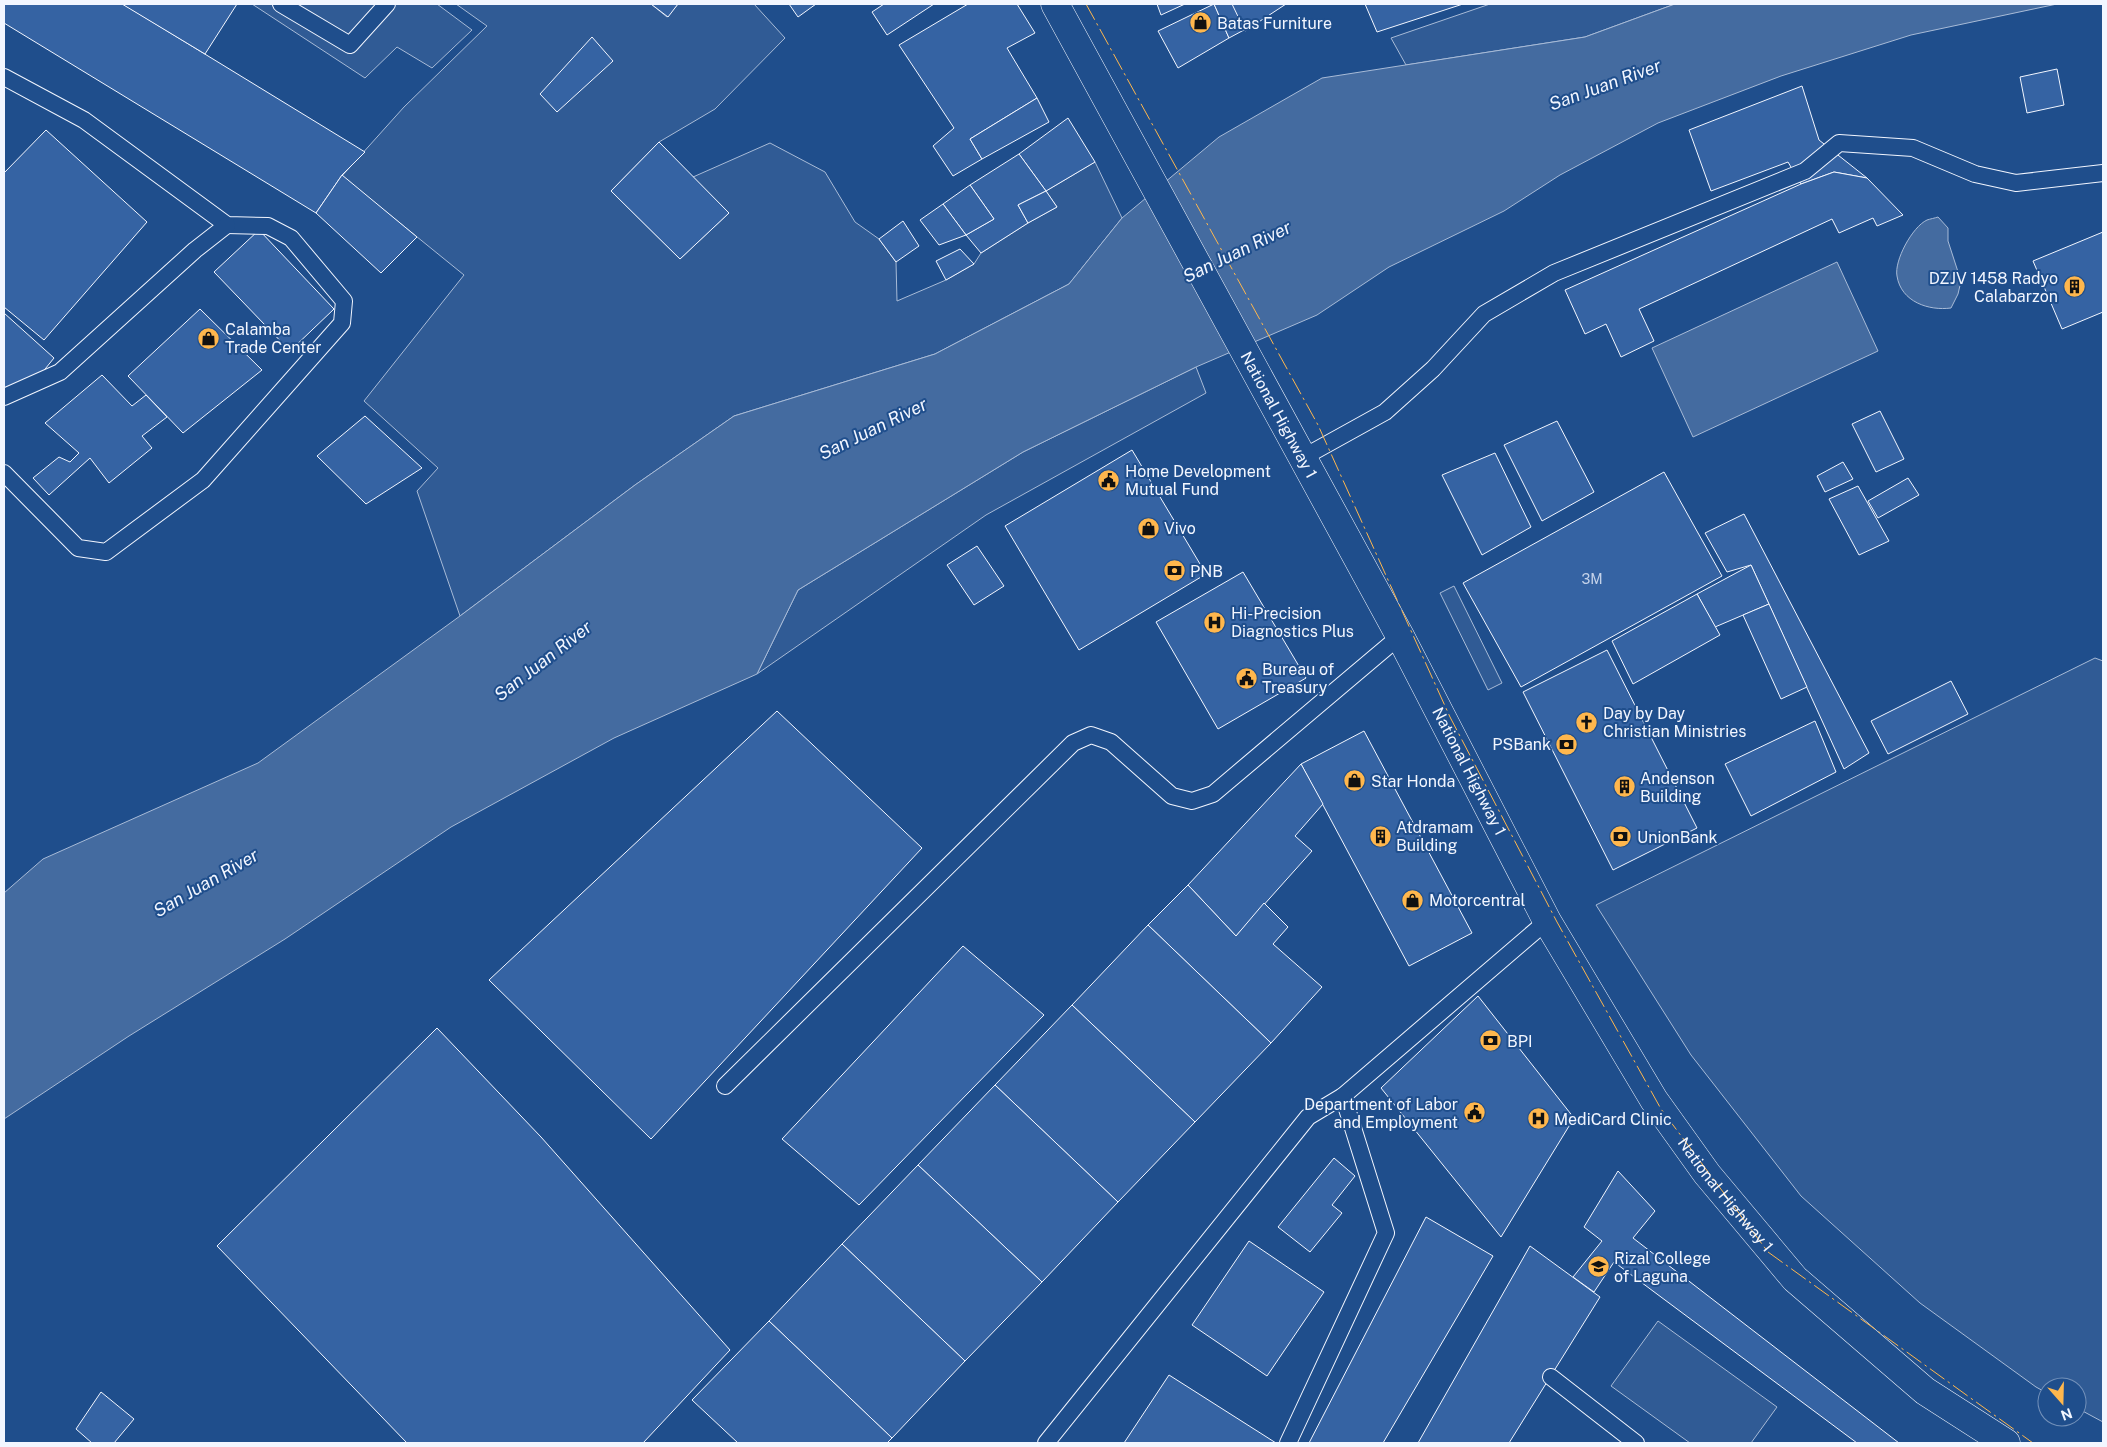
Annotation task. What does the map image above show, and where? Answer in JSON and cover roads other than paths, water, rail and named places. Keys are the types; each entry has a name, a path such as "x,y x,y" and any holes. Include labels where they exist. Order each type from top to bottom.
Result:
{"highway":[{"name":"National Highway 1","path":"1055,4 1082,50 1400,636 1547,921 1654,1100 1707,1174 1795,1279 1925,1391 2006,1443"}],"lane":[{"path":"281,4 350,45 387,4"},
{"path":"4,77 84,120 227,225 268,226 291,238 344,301 342,323 204,480 106,552 78,548 4,472"},
{"path":"1302,458 1385,412 1433,369 1484,314 1554,273 1805,171 1839,143 1913,148 1975,174 2016,183 2103,173"},
{"path":"4,397 60,372 195,250 227,225"},
{"path":"725,1086 1073,743 1091,735 1111,742 1172,796 1192,802 1213,794 1400,636"},
{"path":"1046,1443 1308,1117 1343,1096 1547,921"},
{"path":"1288,1443 1386,1233 1343,1096"},
{"path":"1551,1377 1636,1443"}],"water":[{"name":"San Juan River","path":"1675,4 2057,4 1911,35 1781,76 1658,123 1560,175 1504,211 1389,267 1317,315 1196,367 1023,452 798,590 757,674 614,738 451,827 285,939 129,1036 4,1119 4,893 43,859 258,763 460,616 635,485 734,416 935,354 1069,284 1122,218 1219,137 1322,78 1585,37"},
{"path":"1938,217 1948,228 1948,241 1961,281 1958,294 1951,308 1943,309 1925,306 1910,298 1904,292 1897,276 1898,262 1910,237 1921,224"},
{"path":"1837,262 1878,351 1693,437 1652,348"}],"place":[{"name":"Batas Furniture","path":"1201,23"},
{"name":"DZJV 1458 Radyo Calabarzon","path":"2074,287"},
{"name":"Calamba Trade Center","path":"209,338"},
{"name":"Home Development Mutual Fund","path":"1109,480"},
{"name":"Vivo","path":"1148,528"},
{"name":"PNB","path":"1174,571"},
{"name":"Hi-Precision Diagnostics Plus","path":"1215,622"},
{"name":"Bureau of Treasury","path":"1246,678"},
{"name":"Day by Day Christian Ministries","path":"1587,722"},
{"name":"PSBank","path":"1567,744"},
{"name":"Star Honda","path":"1355,781"},
{"name":"Andenson Building","path":"1624,787"},
{"name":"Atdramam Building","path":"1380,836"},
{"name":"UnionBank","path":"1621,837"},
{"name":"Motorcentral","path":"1413,900"},
{"name":"BPI","path":"1491,1041"},
{"name":"Department of Labor and Employment","path":"1474,1113"},
{"name":"MediCard Clinic","path":"1538,1119"},
{"name":"Rizal College of Laguna","path":"1598,1267"}]}
